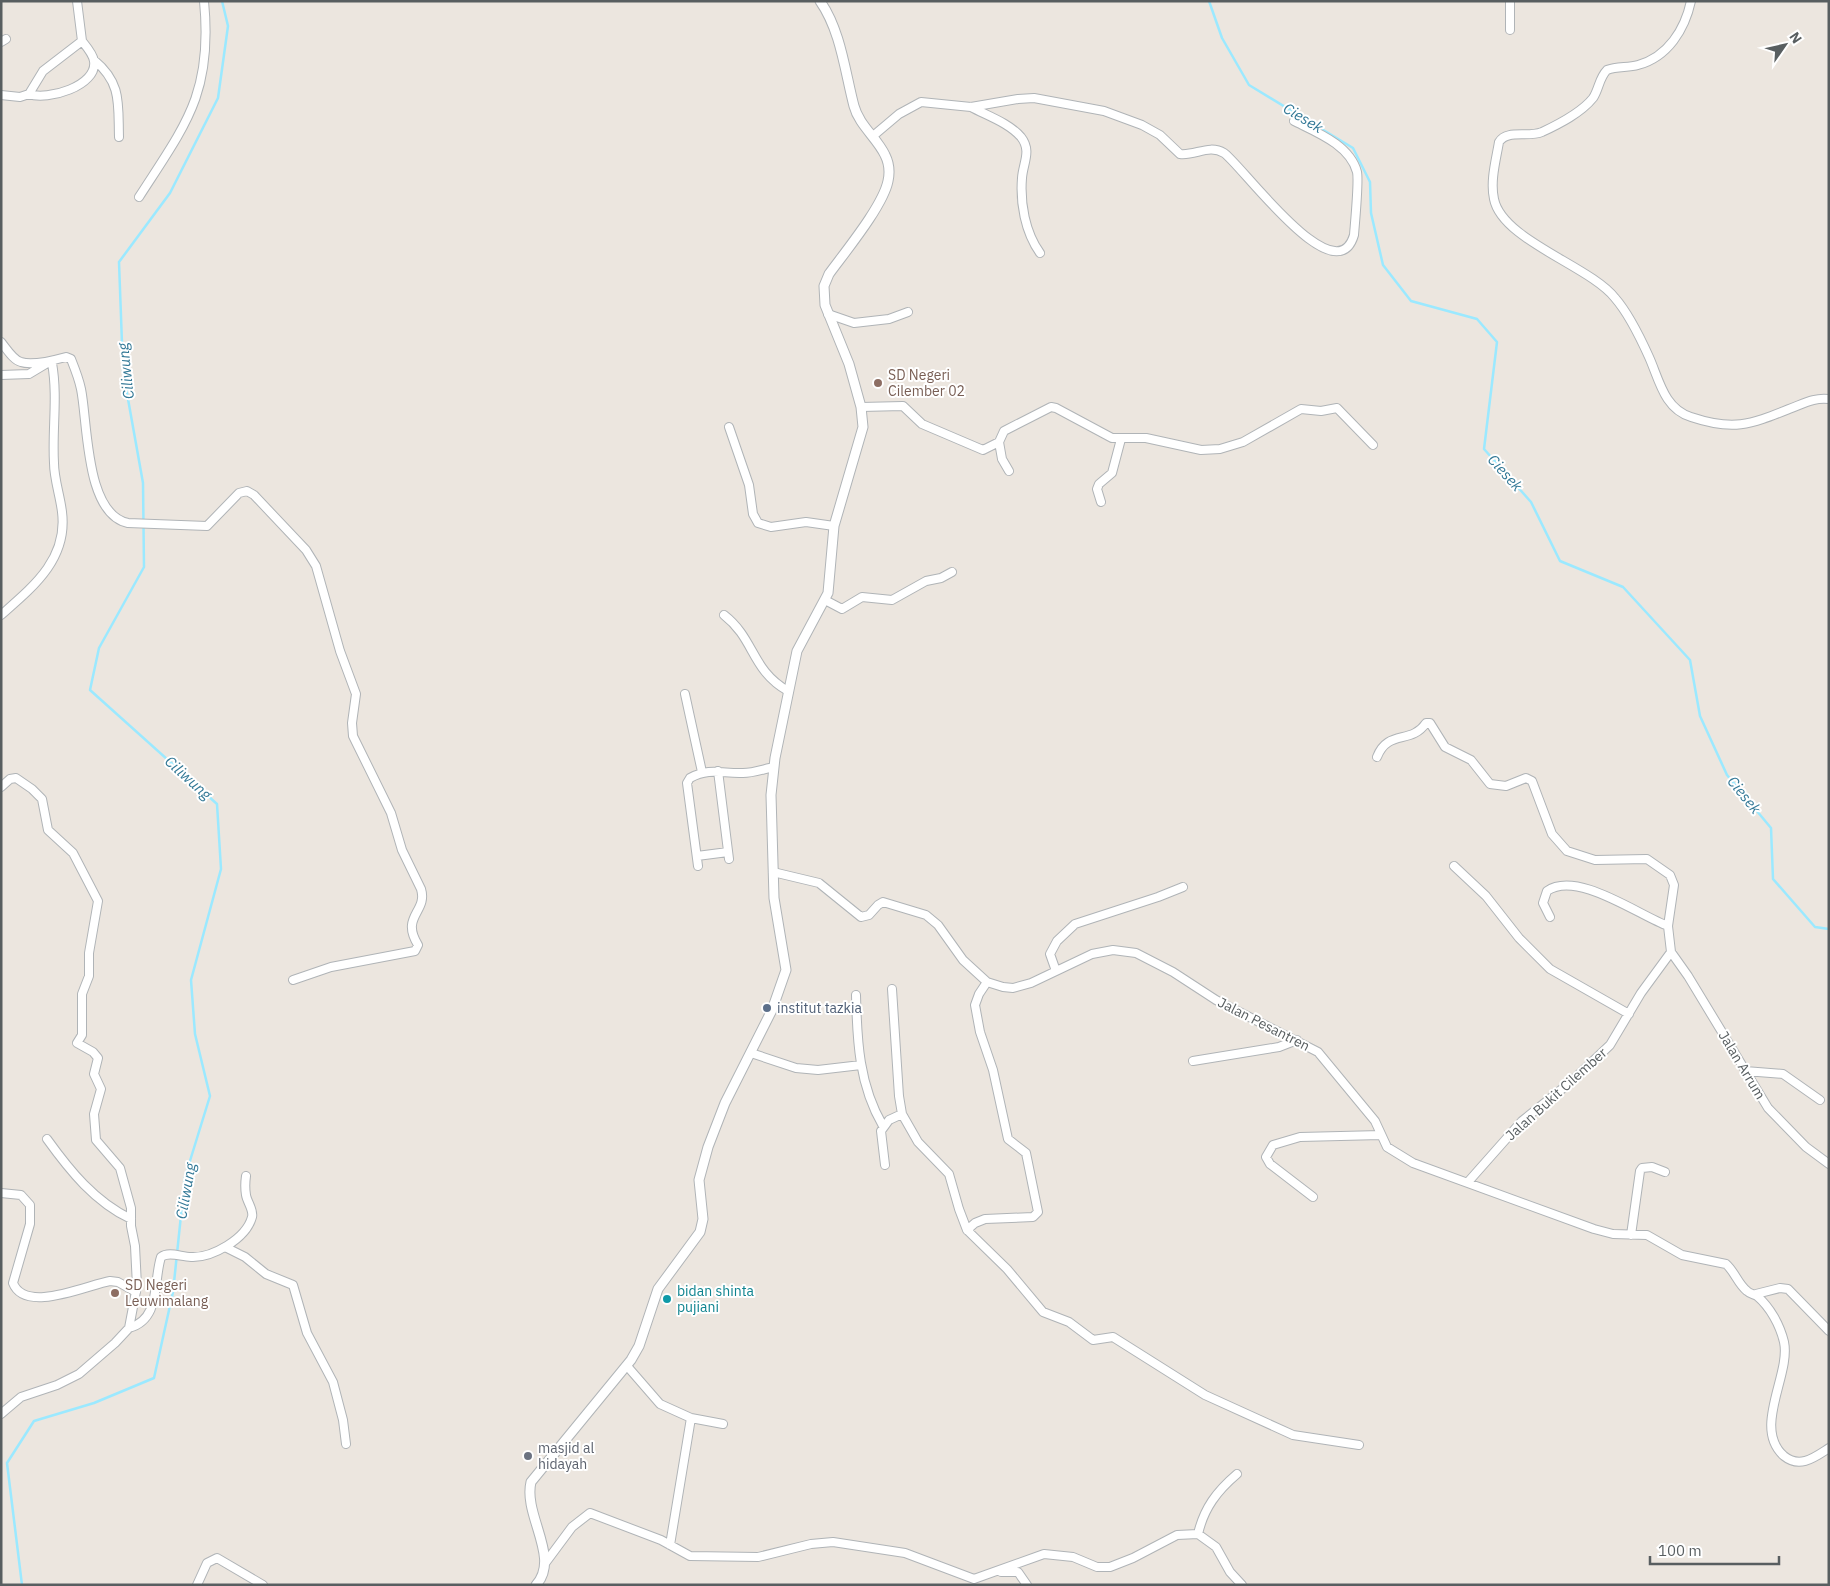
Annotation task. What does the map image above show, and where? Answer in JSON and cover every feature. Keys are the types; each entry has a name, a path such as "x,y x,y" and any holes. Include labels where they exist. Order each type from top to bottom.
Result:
{"street":[{"path":"77,1 82,41 94,60 108,73 116,86 119,137"},
{"path":"139,197 186,125 197,97 204,74 204,1"},
{"path":"536,1585 544,1577 546,1562 534,1518 530,1490 532,1479 627,1366 639,1346 658,1288 700,1232 703,1219 699,1185 703,1160 725,1103 775,1003 787,967 776,915 773,872 771,795 774,767 798,646 826,600 834,526 862,437 863,425 861,407 847,357 828,314 824,294 826,279 860,231 888,184 888,163 873,136 856,112 839,43 820,1"},
{"path":"1510,1 1510,30"},
{"path":"1691,1 1680,33 1669,46 1639,65 1607,70 1593,98 1561,122 1538,134 1511,135 1498,142 1494,176 1496,207 1503,218 1537,245 1605,288 1616,298 1649,356 1664,392 1680,412 1715,424 1740,426 1814,399 1829,399"},
{"path":"29,94 43,71 82,41"},
{"path":"1,95 20,97 29,94 37,96 47,95 85,82 94,71 94,60"},
{"path":"873,136 899,114 921,102 971,107 1027,98 1104,111 1152,130 1180,154 1209,149 1222,152 1235,162 1274,208 1297,228 1328,250 1340,250 1352,241 1354,235 1357,172 1348,157 1334,144 1294,121"},
{"path":"971,107 1012,128 1024,142 1028,155 1022,178 1024,210 1029,234 1040,253"},
{"path":"828,314 854,323 889,319 908,312"},
{"path":"1,342 10,354 21,362 49,362"},
{"path":"1,375 29,374 49,362 66,357 71,359 80,387 88,453 102,501 117,520 128,523 207,526 240,493 249,491 311,556 323,587 340,651 356,694 352,723 353,736 391,812 402,850 422,893 410,925 412,936 418,945 415,950 331,967 293,980"},
{"path":"1,615 39,581 51,566 61,537 62,510 54,465 56,391 52,366 49,362"},
{"path":"861,407 900,405 908,409 922,424 978,448 986,449 999,442"},
{"path":"1009,472 1002,460 999,442 1004,431 1051,407 1103,434 1121,439 1146,438 1201,450 1220,449 1250,439 1294,411 1304,409 1321,411 1334,408 1341,409 1373,444"},
{"path":"729,427 749,485 753,514 758,522 770,527 806,522 834,526"},
{"path":"1101,502 1097,489 1112,473 1121,439"},
{"path":"826,600 842,609 862,597 892,600 926,581 944,577 952,572"},
{"path":"724,615 744,636 766,674 777,685 788,691"},
{"path":"685,694 702,772"},
{"path":"1377,757 1388,742 1416,734 1429,722 1445,747 1471,760 1490,784 1504,786 1524,778 1530,779 1534,783 1552,834 1567,851 1595,860 1646,859 1669,873 1674,884 1668,926 1671,952"},
{"path":"698,866 687,783 690,778 702,772 745,773 774,767"},
{"path":"697,856 728,856 718,772"},
{"path":"1,787 10,779 16,778 40,796 43,802 48,830 73,853 98,901 89,953 89,976 82,994 82,1035 77,1044 93,1052 98,1058 94,1074 101,1089 94,1114 95,1134 102,1149 120,1168 131,1208 136,1254 136,1292 129,1328 116,1343 79,1374 57,1385 21,1397 1,1414"},
{"path":"1454,866 1486,896 1524,944 1550,969 1629,1014"},
{"name":"Jalan Pesantren","path":"773,872 819,883 861,917 869,916 883,902 923,913 938,925 960,958 987,982 1003,987 1018,987 1092,954 1113,950 1131,951 1173,972 1216,1000 1298,1040 1318,1052 1334,1069 1375,1121 1389,1148 1413,1163 1594,1229 1613,1234 1652,1237 1682,1255 1726,1264 1748,1292 1756,1294 1777,1322 1785,1349 1772,1416 1776,1445 1785,1457 1800,1462 1806,1462 1829,1448"},
{"path":"1550,918 1543,903 1547,891 1554,887 1575,886 1593,889 1649,919 1668,926"},
{"path":"1056,971 1050,954 1070,927 1183,887"},
{"name":"Jalan Bukit Cilember","path":"1468,1182 1522,1121 1602,1054 1614,1040 1629,1014 1671,952"},
{"name":"Jalan Arrum","path":"1671,952 1778,1120 1815,1156 1829,1164"},
{"path":"967,1230 980,1221 1033,1217 1038,1212 1026,1153 1008,1139 993,1070 980,1032 975,1005 978,994 987,982"},
{"path":"892,989 899,1096 902,1114 918,1142 949,1174 958,1209 967,1230 1007,1269 1043,1312 1069,1322 1090,1338 1096,1340 1114,1338 1205,1395 1293,1435 1359,1444"},
{"path":"856,995 861,1065 869,1098 883,1126 880,1137 885,1165"},
{"path":"1193,1061 1279,1047 1298,1040"},
{"path":"751,1053 796,1068 818,1070 861,1065"},
{"path":"1746,1071 1782,1074 1820,1100"},
{"path":"883,1126 902,1114"},
{"path":"1313,1198 1267,1160 1267,1154 1273,1145 1300,1137 1381,1135"},
{"path":"47,1139 82,1184 112,1209 131,1219"},
{"path":"1631,1235 1640,1171 1642,1168 1652,1167 1665,1172"},
{"path":"129,1328 140,1325 151,1309 160,1259 166,1254 191,1257 208,1256 225,1247 240,1234 252,1216 246,1195 246,1176"},
{"path":"1,1194 21,1195 30,1205 30,1224 13,1283 18,1291 32,1296 53,1296 100,1282 113,1281 136,1292"},
{"path":"225,1247 245,1257 266,1274 293,1285 307,1333 333,1382 343,1420 346,1444"},
{"path":"1756,1294 1780,1288 1788,1290 1829,1331"},
{"path":"627,1366 660,1404 691,1418 723,1424"},
{"path":"670,1545 691,1418"},
{"path":"1198,1534 1203,1516 1214,1496 1238,1474"},
{"path":"546,1562 572,1527 590,1512 670,1545 690,1556 733,1558 758,1556 811,1544 834,1542 905,1553 974,1579 1044,1554 1073,1557 1098,1567 1110,1567 1133,1558 1177,1535 1198,1534 1216,1547 1230,1572 1242,1585"},
{"path":"196,1585 207,1563 217,1558 263,1585"},
{"path":"996,1571 1018,1572 1027,1585"}],"waterway":[{"name":"Ciliwung","path":"22,1585 7,1463 34,1421 94,1403 154,1378 173,1292 185,1177 210,1096 195,1034 191,980 221,869 217,804 90,690 99,648 144,567 143,483 123,371 119,262 170,193 218,98 228,26 222,1"},
{"name":"Ciesek","path":"1209,1 1222,38 1249,85 1353,148 1370,182 1371,213 1383,265 1411,301 1477,319 1497,342 1484,449 1531,502 1560,561 1623,587 1690,660 1700,716 1727,775 1771,828 1773,879 1815,927 1829,929"}],"place":[{"name":"SD Negeri Cilember 02","path":"878,383"},
{"name":"institut tazkia","path":"767,1008"},
{"name":"SD Negeri Leuwimalang","path":"115,1293"},
{"name":"bidan shinta pujiani","path":"667,1299"},
{"name":"masjid al hidayah","path":"528,1456"}]}
